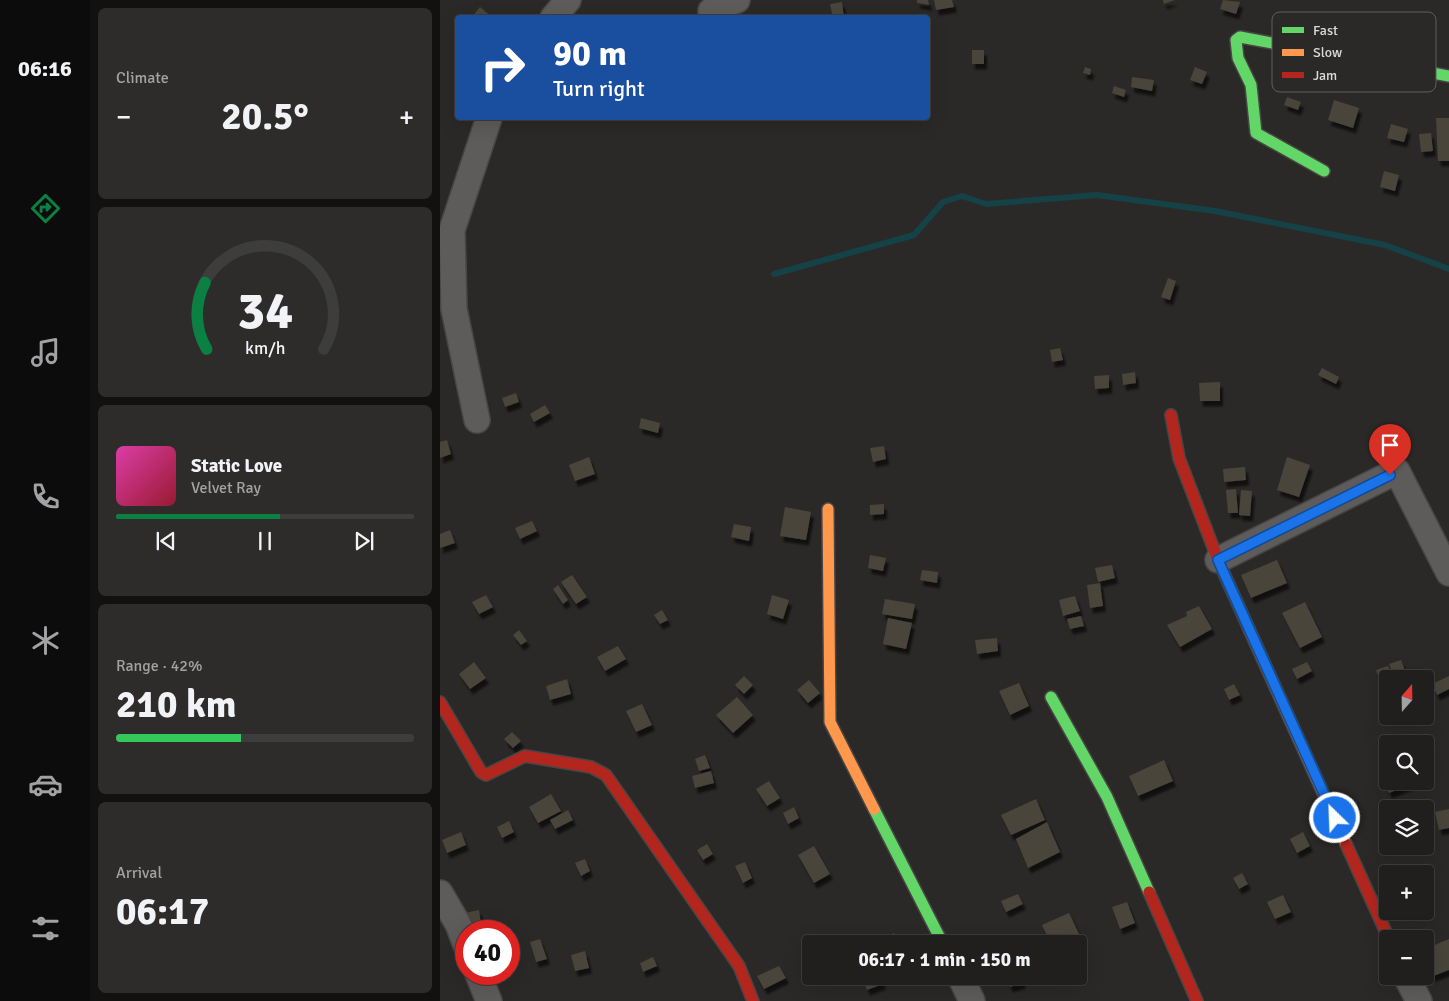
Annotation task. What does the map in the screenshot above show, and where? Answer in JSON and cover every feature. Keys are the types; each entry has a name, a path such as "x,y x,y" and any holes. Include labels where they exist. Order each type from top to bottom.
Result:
{"street":[{"path":"556,15 568,0"},
{"path":"711,11 737,0"},
{"path":"1272,43 1240,37 1236,40 1236,52 1251,86 1256,133 1324,171"},
{"path":"1436,74 1449,76"},
{"path":"477,420 454,309 452,230 488,120"},
{"path":"1172,415 1179,458 1218,560 1385,930"},
{"path":"1218,560 1397,471 1449,573"},
{"path":"828,509 830,722 938,935"},
{"path":"1051,697 1108,797 1197,1001"},
{"path":"440,702 480,772 486,775 525,756 591,767 606,775 739,966 752,1001"},
{"path":"440,893 456,920"},
{"path":"482,985 489,1001"},
{"path":"964,985 972,1001"},
{"path":"1411,985 1419,1001"}],"building":[{"path":"917,0 928,0 929,5 917,3"},
{"path":"934,0 952,0 954,7 936,10"},
{"path":"1163,0 1175,0 1164,4"},
{"path":"1223,0 1240,2 1236,14 1220,9"},
{"path":"842,2 844,15 832,15 830,4"},
{"path":"480,7 489,15 473,15"},
{"path":"972,50 984,50 984,64 972,64"},
{"path":"1085,67 1091,69 1090,75 1083,73"},
{"path":"1195,67 1207,72 1202,84 1190,80"},
{"path":"1132,77 1154,80 1152,91 1131,87"},
{"path":"1114,86 1126,90 1124,97 1112,93"},
{"path":"1287,97 1301,102 1298,110 1284,105"},
{"path":"1334,100 1359,108 1353,128 1328,120"},
{"path":"1436,118 1449,118 1449,161 1438,161"},
{"path":"1391,124 1408,129 1404,142 1387,138"},
{"path":"1431,133 1433,151 1421,152 1419,134"},
{"path":"1384,171 1399,175 1395,191 1380,187"},
{"path":"1168,278 1176,281 1170,300 1161,297"},
{"path":"1060,348 1063,360 1052,362 1050,350"},
{"path":"1322,368 1339,377 1336,384 1318,375"},
{"path":"1135,372 1136,383 1123,385 1122,374"},
{"path":"1109,375 1109,388 1095,389 1094,376"},
{"path":"1220,382 1220,401 1200,401 1199,383"},
{"path":"516,393 519,402 505,407 502,398"},
{"path":"545,405 550,413 534,422 530,414"},
{"path":"641,418 660,423 658,433 639,428"},
{"path":"1391,430 1400,438 1389,449 1381,440"},
{"path":"447,440 451,454 440,458 440,442"},
{"path":"884,446 886,459 873,462 870,448"},
{"path":"589,457 595,474 575,481 569,465"},
{"path":"1287,457 1310,465 1299,497 1277,490"},
{"path":"1245,467 1246,480 1224,482 1223,469"},
{"path":"1236,489 1238,513 1228,513 1226,490"},
{"path":"1241,490 1252,491 1250,516 1239,515"},
{"path":"884,504 884,514 870,515 870,505"},
{"path":"785,507 811,512 806,540 780,536"},
{"path":"532,521 537,531 520,539 515,528"},
{"path":"734,524 751,527 749,541 731,537"},
{"path":"450,530 455,543 440,548 440,534"},
{"path":"870,555 886,558 883,571 868,568"},
{"path":"1277,560 1287,583 1251,598 1241,575"},
{"path":"1112,565 1115,578 1098,582 1095,568"},
{"path":"922,570 938,572 937,583 920,580"},
{"path":"572,575 587,597 576,604 561,582"},
{"path":"1100,583 1103,606 1090,608 1087,585"},
{"path":"558,585 568,600 563,604 553,589"},
{"path":"486,595 493,607 479,614 472,602"},
{"path":"772,595 789,600 783,619 767,614"},
{"path":"1075,596 1080,611 1063,616 1059,600"},
{"path":"885,599 915,604 912,619 882,614"},
{"path":"1305,602 1322,637 1300,648 1282,613"},
{"path":"1199,606 1212,629 1180,647 1167,625 1187,616 1186,612"},
{"path":"662,610 668,620 660,624 654,615"},
{"path":"1081,616 1084,626 1070,629 1067,619"},
{"path":"888,618 912,623 906,649 883,644"},
{"path":"519,630 527,641 521,645 513,635"},
{"path":"997,638 998,651 977,654 975,640"},
{"path":"618,646 626,659 605,671 597,657"},
{"path":"1401,660 1405,670 1391,670 1389,664"},
{"path":"474,662 486,678 470,689 459,674"},
{"path":"1307,662 1312,671 1297,679 1292,669"},
{"path":"1388,666 1390,670 1379,670 1379,678 1376,670"},
{"path":"744,676 753,685 744,694 735,685"},
{"path":"1449,676 1449,689 1437,695 1434,683"},
{"path":"567,679 571,694 550,700 546,686"},
{"path":"809,680 820,693 808,703 797,690"},
{"path":"1019,683 1029,706 1010,715 999,691"},
{"path":"1234,684 1240,695 1229,700 1224,689"},
{"path":"737,697 753,715 733,733 716,715"},
{"path":"642,704 652,725 636,732 626,711"},
{"path":"512,732 521,741 513,748 504,739"},
{"path":"705,755 710,768 699,771 695,759"},
{"path":"1164,760 1173,781 1138,796 1129,776"},
{"path":"711,771 714,783 695,788 692,776"},
{"path":"769,781 780,798 767,806 756,789"},
{"path":"551,794 561,811 538,823 529,807"},
{"path":"1036,799 1045,820 1011,835 1001,815"},
{"path":"794,807 799,818 788,824 783,813"},
{"path":"1449,809 1449,828 1439,830 1435,812"},
{"path":"568,810 573,820 555,829 550,820"},
{"path":"509,821 514,832 502,838 497,827"},
{"path":"1047,822 1060,852 1028,868 1016,839"},
{"path":"461,832 466,845 447,853 442,840"},
{"path":"1303,832 1310,846 1297,853 1290,839"},
{"path":"707,844 713,854 703,860 697,850"},
{"path":"814,846 830,874 814,883 798,855"},
{"path":"585,859 590,871 581,876 575,863"},
{"path":"745,862 752,878 743,883 735,866"},
{"path":"1242,873 1248,884 1239,889 1233,878"},
{"path":"1018,894 1023,904 1006,912 1001,901"},
{"path":"1283,895 1291,912 1275,919 1267,902"},
{"path":"1127,902 1135,923 1120,929 1112,907"},
{"path":"479,910 480,920 467,920 465,913"},
{"path":"1069,913 1080,935 1047,935 1042,925"},
{"path":"540,939 547,959 536,962 530,942"},
{"path":"1449,939 1449,970 1434,976 1434,945"},
{"path":"585,951 589,968 575,971 571,955"},
{"path":"653,957 657,966 643,972 640,963"},
{"path":"779,966 786,978 764,989 757,976"},
{"path":"865,985 880,985 867,990"}],"waterway":[{"path":"774,274 914,235 943,202 962,196 986,204 1097,195 1215,211 1385,245 1449,269"}],"traffic: fast":[{"path":"1272,43 1240,37 1236,40 1238,58 1251,85 1256,133 1324,171"},
{"path":"1436,74 1449,76"},
{"path":"1051,697 1107,797 1149,892"},
{"path":"874,809 938,935"}],"traffic: slow":[{"path":"828,509 830,722 874,809"},
{"path":"1249,629 1346,844"}],"traffic: jam":[{"path":"1171,415 1179,458 1218,560 1249,629"},
{"path":"440,702 481,772 486,775 525,756 591,767 606,775 739,966 753,1001"},
{"path":"1346,844 1385,930"},
{"path":"1149,892 1197,1001"}],"route":[{"path":"1335,818 1218,560 1390,475"}]}
